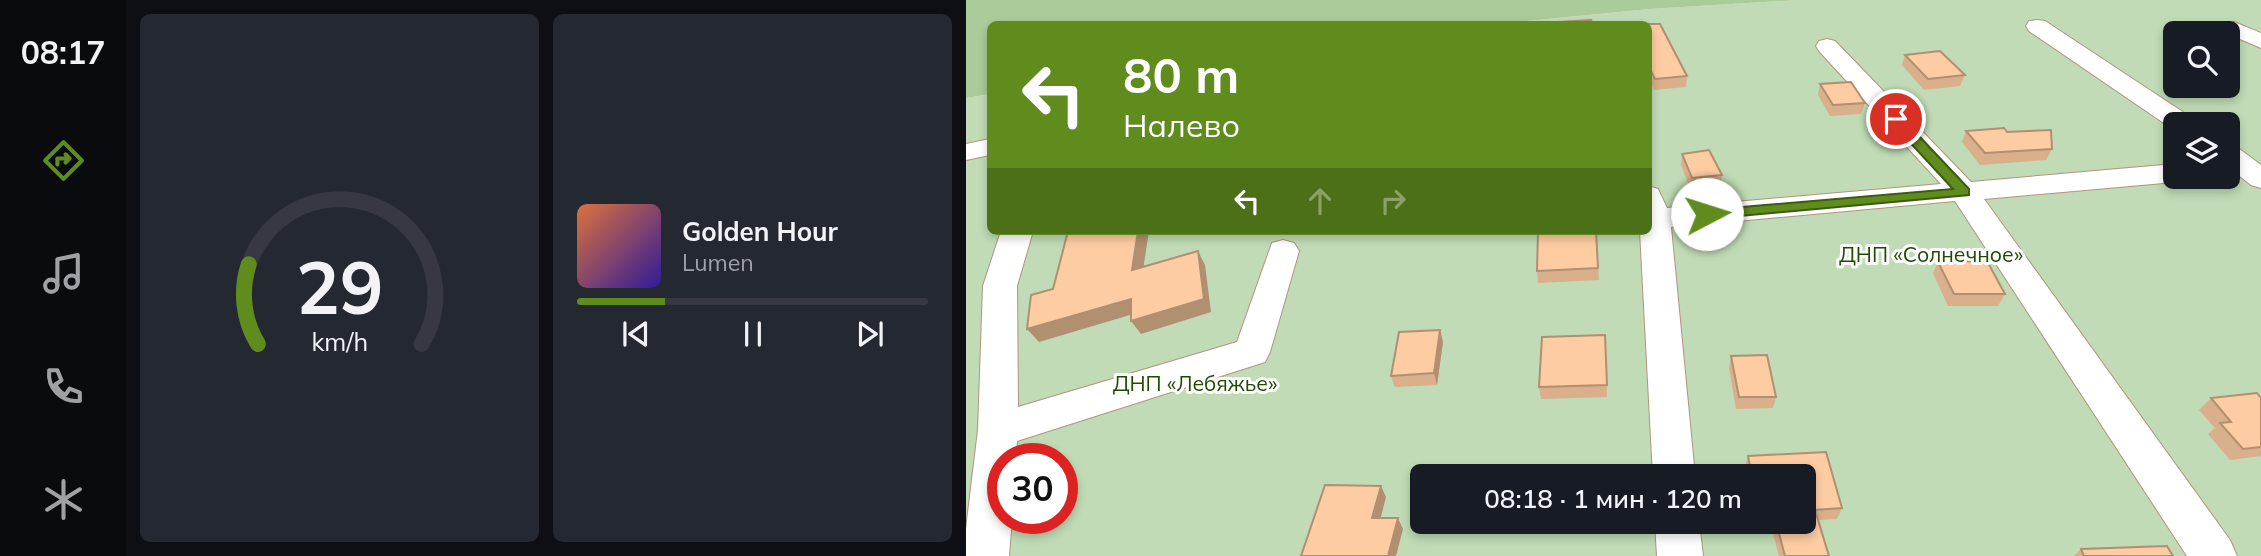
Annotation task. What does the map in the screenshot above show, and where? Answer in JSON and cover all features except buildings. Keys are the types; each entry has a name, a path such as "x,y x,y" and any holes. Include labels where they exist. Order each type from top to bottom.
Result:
{"street":[{"path":"2037,26 2165,112"},
{"path":"2240,31 2261,41"},
{"path":"1827,46 1964,192 2214,556"},
{"path":"966,152 987,148"},
{"path":"1652,211 1964,192 2163,174"},
{"path":"1652,223 1673,464"},
{"path":"986,556 998,430 1000,286 1016,235"},
{"path":"998,430 1252,352 1283,251"},
{"path":"1678,534 1679,556"}],"green space":[{"path":"966,0 1798,0 1650,9 1526,21 987,21 987,94 966,98"},
{"name":"ДНП «Солнечное»","path":"1798,0 2261,0 2261,556 966,556 966,98 987,94 987,235 1652,235 1652,21 1526,21 1650,9"}],"route":[{"path":"1707,214 1964,192 1896,119"}],"park label":[{"name":"ДНП «Лебяжье»","path":"1195,384"}]}
